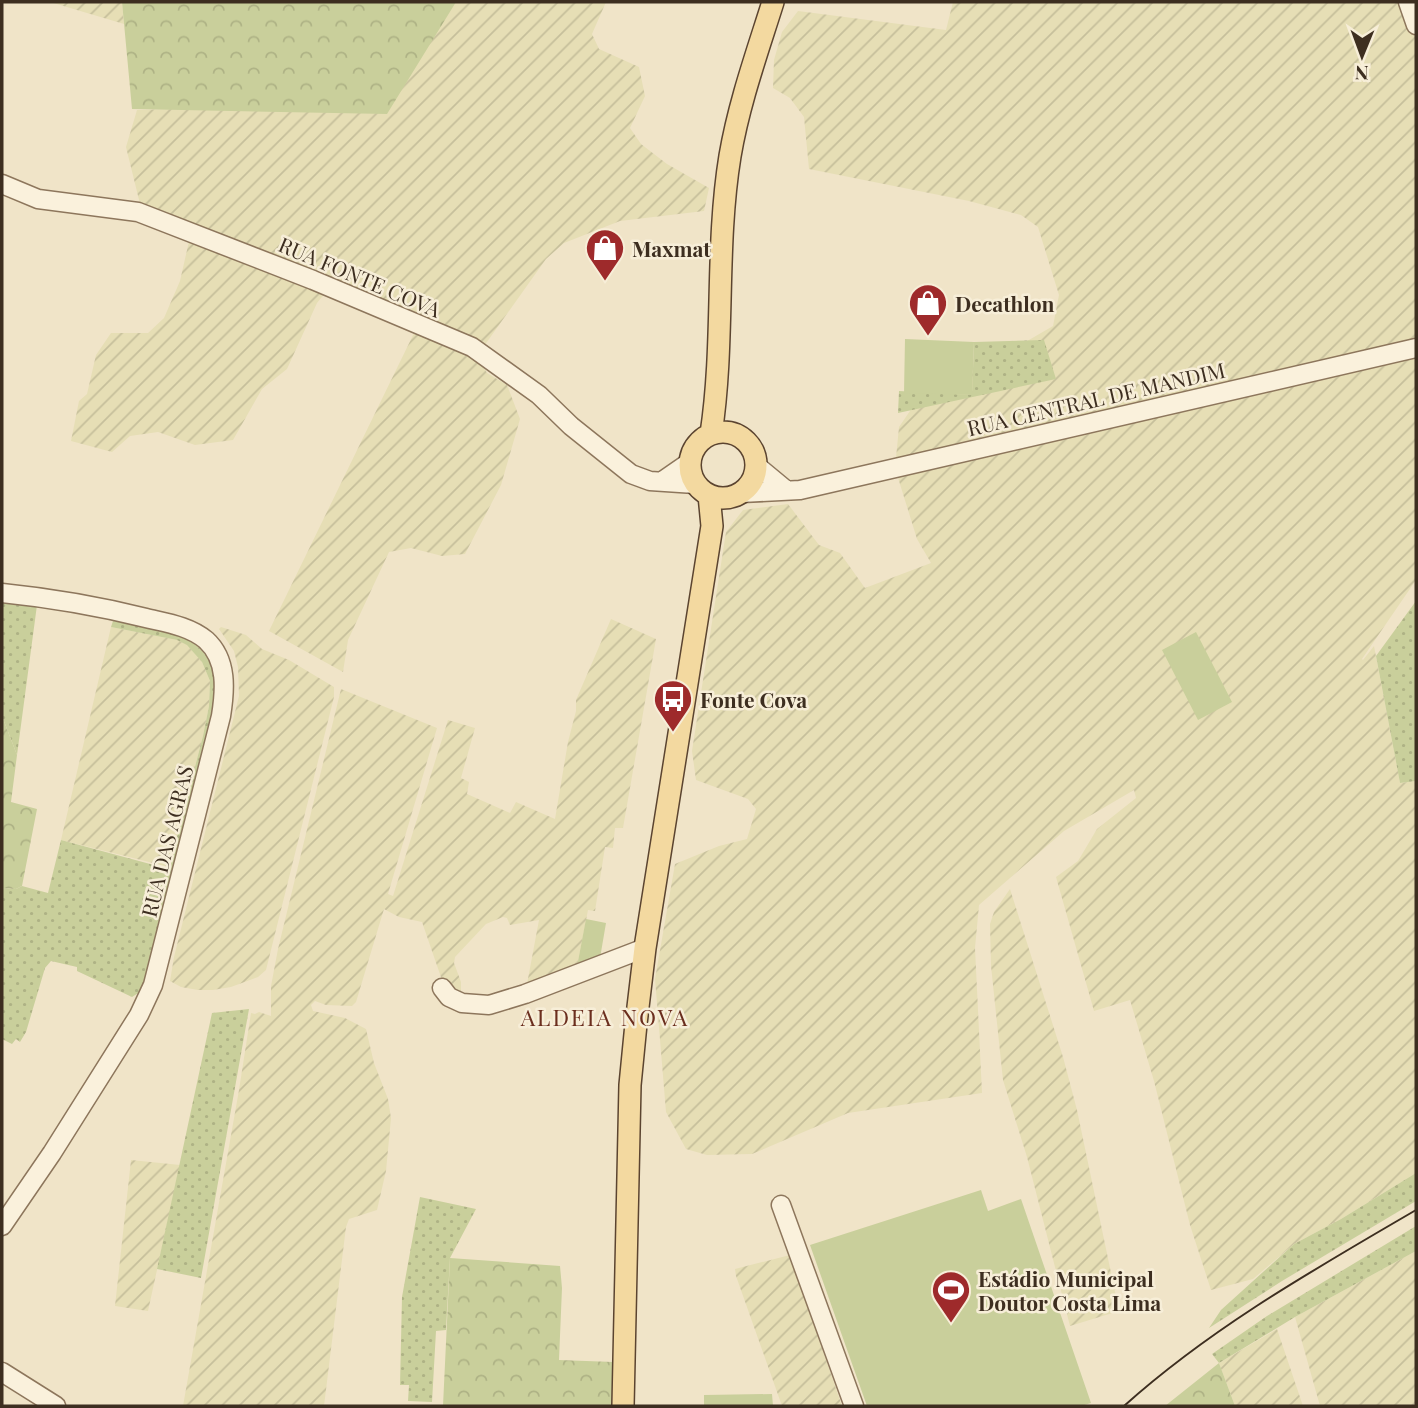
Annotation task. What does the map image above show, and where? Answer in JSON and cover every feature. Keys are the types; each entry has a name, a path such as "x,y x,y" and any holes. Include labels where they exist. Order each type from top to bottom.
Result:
{"main road":[{"path":"711,434 716,400 721,255 730,158 742,101 773,2"},
{"path":"716,400 734,433"},
{"path":"623,1406 630,1085 645,948 712,526 702,489 690,462 696,445 711,434 734,433 751,446 757,466 750,486 737,496 712,526"},
{"path":"702,489 737,496"}],"street":[{"path":"1409,2 1416,25"},
{"name":"RUA FONTE COVA","path":"2,184 38,199 138,212 313,279 471,347 540,395 571,426 631,474 650,481 664,480 702,489"},
{"name":"RUA CENTRAL DE MANDIM","path":"737,496 800,490 842,481 1416,348"},
{"path":"664,480 690,462"},
{"path":"757,466 786,490"},
{"name":"RUA DAS AGRAS","path":"2,593 110,609 186,628 208,641 221,663 226,688 153,985 139,1015 52,1153 2,1226"},
{"path":"442,988 449,997 462,1003 489,1005 587,972 645,948"},
{"path":"781,1205 854,1406"},
{"path":"2,1373 56,1406"}],"shaded area":[{"path":"50,2 122,2 124,24"},
{"path":"454,2 606,2 592,34 599,49 639,67 645,96 630,128 641,144 667,164 709,188 704,211 620,221 564,243 546,259 477,356 487,373 507,385 520,419 501,485 465,554 442,556 411,548 389,552 348,640 343,672 269,631 416,329 335,281 317,303 287,369 262,389 233,440 195,445 158,432 130,436 112,452 71,441 79,401 87,394 96,355 111,333 148,333 164,318 180,281 192,228 141,208 126,147 137,110 325,105"},
{"path":"953,2 1416,2 1416,580 1362,659 1374,646 1400,783 1416,781 1416,1173 1294,1244 1253,1279 1211,1290 1190,1225 1154,1081 1130,1000 1094,1011 1056,877 1078,861 1097,829 1136,798 1134,790 1064,831 979,905 975,948 982,1093 848,1113 752,1154 707,1155 686,1149 666,1112 655,979 675,864 719,846 747,839 756,809 748,799 696,780 692,751 726,532 743,510 788,504 819,545 840,553 865,588 931,563 917,539 895,468 899,427 912,408 1053,326 1059,295 1038,227 1021,215 969,201 809,169 804,117 790,98 773,88 774,60 782,32 798,11 946,30"},
{"path":"611,619 656,639 623,828 615,828 613,848 605,847 595,911 588,910 576,972 531,986 527,984 539,920 510,925 507,918 503,917 486,924 455,957 461,992 452,991 443,983 422,922 399,917 384,909 356,1002 352,1006 326,1005 315,1001 311,1005 313,1011 345,1018 366,1029 374,1063 388,1099 391,1118 386,1171 377,1210 349,1219 346,1227 324,1406 183,1406 251,1013 259,1012 271,1016 271,986 278,949 341,689 437,728 388,894 393,896 448,720 475,728 461,778 469,782 467,794 510,813 516,802 555,819 576,700"},
{"path":"111,627 177,640 188,645 202,662 210,681 209,706 203,736 169,867 61,840"},
{"path":"221,627 246,635 262,649 289,660 334,687 334,697 266,970 258,977 231,987 198,990 181,987 170,981 239,696 238,667 234,651 219,629"},
{"path":"1010,889 1077,1110 1119,1311 1070,1326 1027,1157 1003,1080 991,966 990,924 994,912"},
{"path":"131,1160 180,1165 148,1311 115,1306"},
{"path":"1416,1251 1416,1406 1320,1406 1295,1317"},
{"path":"790,1255 842,1406 782,1406 736,1276 735,1269"},
{"path":"1277,1329 1303,1406 1235,1406 1219,1363"}],"green space":[{"path":"122,2 456,2 387,114 132,109"},
{"path":"905,339 974,342 972,395 904,393"},
{"path":"1044,340 1056,379 898,413 899,391 972,395 974,342"},
{"path":"1416,601 1416,781 1400,783 1376,656"},
{"path":"2,602 37,605 17,755 2,716"},
{"path":"113,621 160,630 195,644 206,656 213,672 214,694 210,723 140,992 132,997 77,971 77,967 51,961 45,968 26,1032 20,1042 16,1039 12,1044 2,1039 2,888 16,889 22,886 48,893 61,840 169,867 203,736 209,706 210,681 202,662 187,645 177,640 111,627"},
{"path":"1196,632 1232,702 1198,720 1162,650"},
{"path":"2,716 17,755 11,802 37,809 22,886 16,889 2,888"},
{"path":"586,919 606,923 599,964 576,972"},
{"path":"249,1009 201,1278 157,1269 212,1013"},
{"path":"1416,1173 1416,1201 1209,1328 1221,1310 1294,1244"},
{"name":"Estádio Municipal Doutor Costa Lima","path":"981,1190 988,1211 1021,1199 1091,1403 1081,1406 867,1406 810,1245"},
{"path":"420,1197 476,1209 450,1258 446,1330 436,1331 432,1402 408,1401 409,1385 400,1385 402,1297"},
{"path":"1416,1226 1416,1251 1295,1317 1219,1363 1212,1354 1267,1316"},
{"path":"450,1258 560,1266 562,1288 559,1360 613,1362 612,1406 443,1406"},
{"path":"1219,1363 1235,1406 1165,1406"},
{"path":"772,1394 773,1406 704,1406 704,1395"}],"tram line":[{"path":"1124,1406 1228,1325 1302,1277 1416,1210"}],"place":[{"name":"Maxmat","path":"605,282"},
{"name":"Decathlon","path":"928,337"},
{"name":"Fonte Cova","path":"673,733"},
{"name":"Estádio Municipal Doutor Costa Lima","path":"951,1324"}],"district":[{"name":"ALDEIA NOVA","path":"605,1016"}]}
